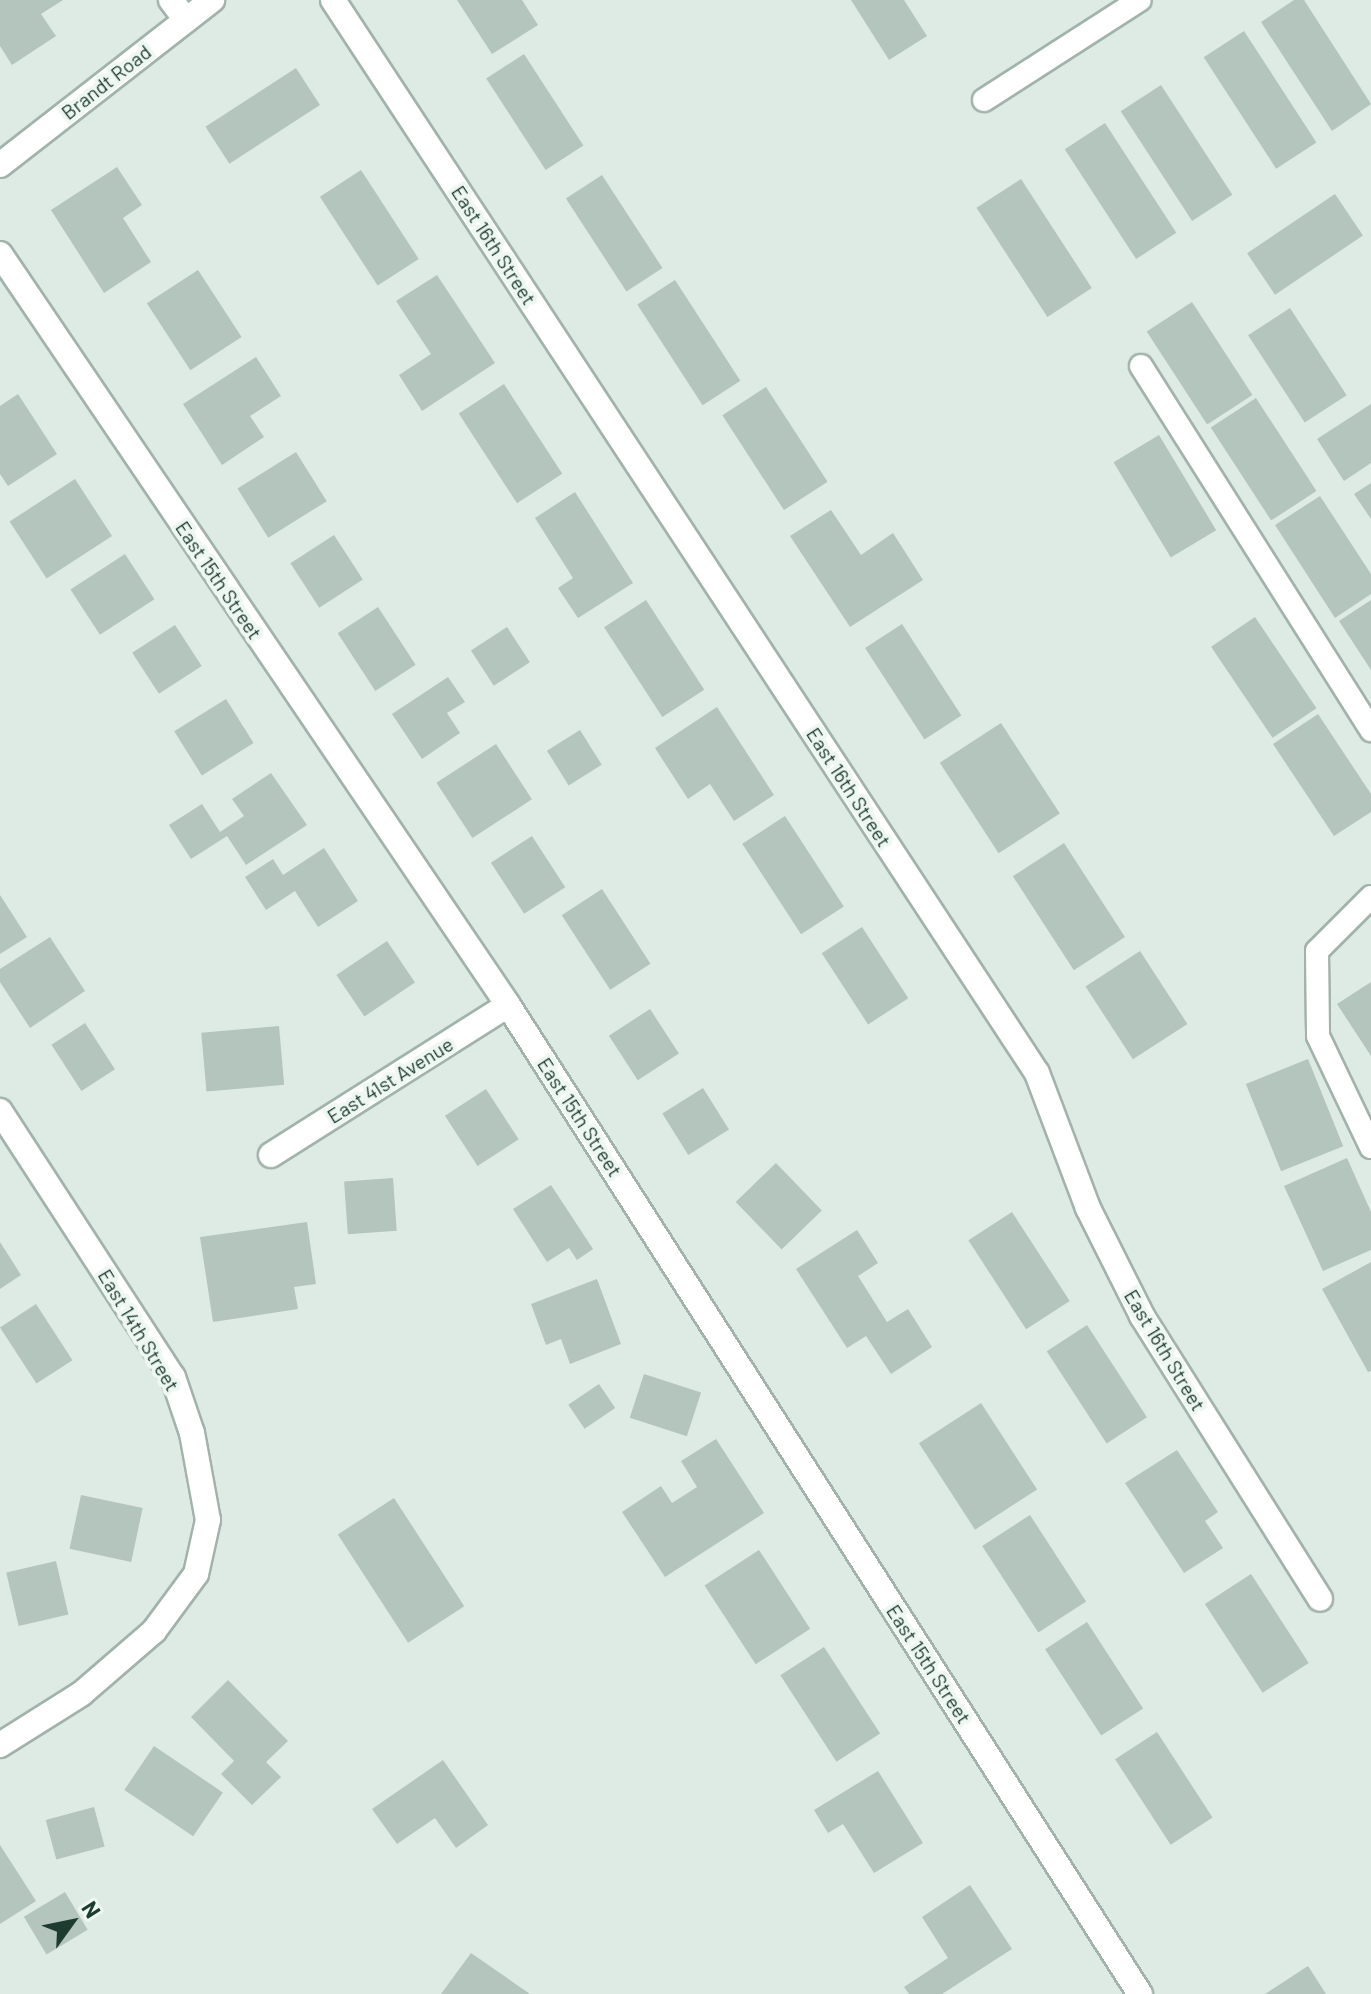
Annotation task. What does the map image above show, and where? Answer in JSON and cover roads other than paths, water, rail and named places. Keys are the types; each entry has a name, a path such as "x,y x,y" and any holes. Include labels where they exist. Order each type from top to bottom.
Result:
{"street":[{"path":"171,0 186,20"},
{"name":"Brandt Road","path":"1,162 212,0"},
{"name":"East 16th Street","path":"333,0 1037,1073 1088,1208 1142,1316 1320,1599"},
{"name":"East 15th Street","path":"0,254 508,1005 1140,1994"},
{"name":"East 41st Avenue","path":"271,1155 508,1005"},
{"name":"East 14th Street","path":"0,1111 173,1377 192,1433 208,1520 196,1574 154,1631 81,1694 0,1745"}],"lane":[{"path":"984,100 1140,0"},
{"path":"1141,366 1371,730"},
{"path":"1371,897 1317,951 1318,1036 1371,1147"}]}
